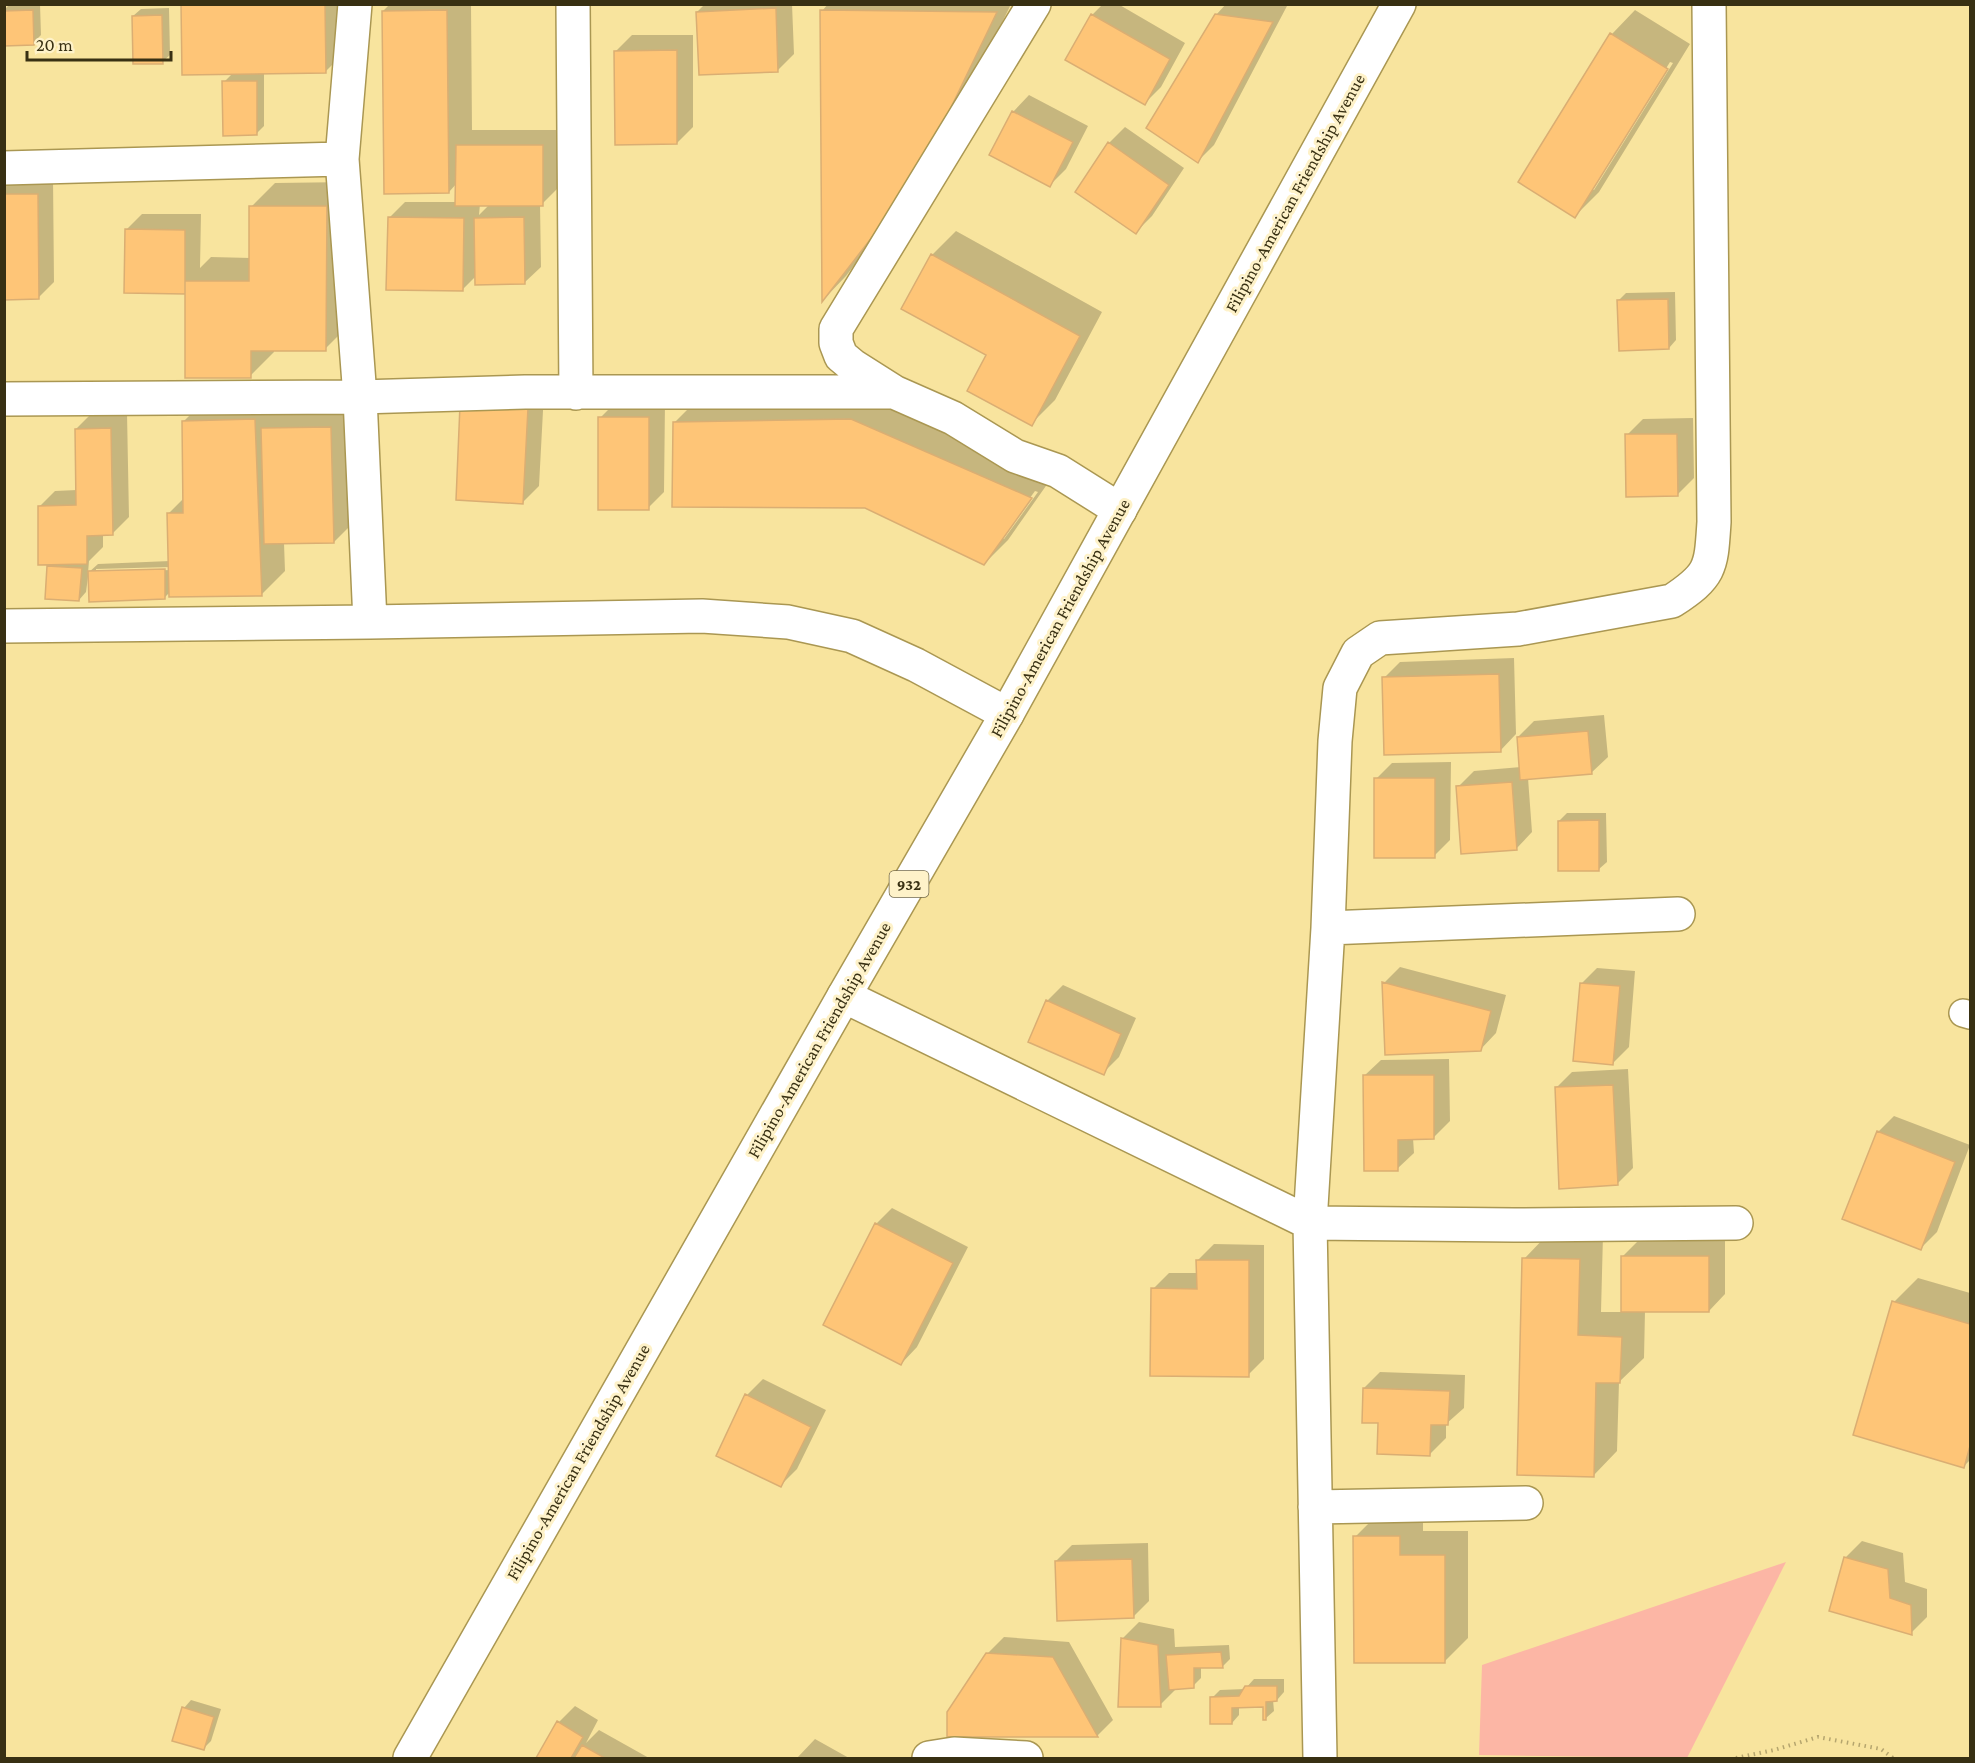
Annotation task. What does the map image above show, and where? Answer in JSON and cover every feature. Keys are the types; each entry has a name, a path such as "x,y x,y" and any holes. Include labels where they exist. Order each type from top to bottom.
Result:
{"street":[{"path":"355,4 342,159 360,397 370,622"},
{"path":"573,4 576,393"},
{"path":"1034,4 836,329 836,343 841,356 894,392 953,418 1015,456 1058,471 1120,510"},
{"name":"Filipino-American Friendship Avenue","path":"410,1758 1007,714 1399,4"},
{"path":"1320,1758 1310,1223 1328,928 1335,741 1340,688 1358,653 1380,638 1518,629 1672,601 1692,588 1704,575 1711,559 1714,522 1709,4"},
{"path":"4,168 342,159"},
{"path":"4,399 360,397 525,392 894,392"},
{"path":"4,626 702,616 788,622 852,636 916,665 1007,714"},
{"path":"1328,928 1678,914"},
{"path":"844,996 1310,1223 1514,1225 1736,1223"},
{"path":"1315,1507 1526,1503"},
{"path":"929,1758 954,1754 1026,1758"}],"path":[{"path":"1736,1758 1818,1737 1881,1749 1893,1758"}],"shaded area":[{"path":"1786,1562 1687,1758 1479,1755 1482,1665"}],"building":[{"path":"181,4 325,4 326,73 182,75"},
{"path":"776,8 778,72 699,75 696,12"},
{"path":"33,10 34,45 4,46 4,11"},
{"path":"447,10 449,193 384,194 382,11"},
{"path":"820,10 997,12 916,180 822,302"},
{"path":"1091,14 1170,59 1145,105 1065,60"},
{"path":"1215,14 1273,22 1198,163 1146,128"},
{"path":"162,15 163,64 133,64 132,16"},
{"path":"1610,33 1668,69 1575,218 1518,182"},
{"path":"677,50 677,144 615,145 614,51"},
{"path":"222,81 257,81 257,135 223,136"},
{"path":"1012,111 1073,142 1050,187 989,155"},
{"path":"1108,142 1169,185 1136,234 1075,192"},
{"path":"456,145 543,145 543,206 455,206"},
{"path":"4,194 38,194 39,299 4,300"},
{"path":"249,206 327,206 326,351 251,351 251,378 185,378 185,281 249,281"},
{"path":"388,217 464,218 463,291 386,290"},
{"path":"524,217 525,284 475,285 474,218"},
{"path":"125,229 185,230 185,294 124,293"},
{"path":"931,254 1080,336 1032,426 967,391 986,355 901,309"},
{"path":"1668,299 1669,349 1619,351 1617,300"},
{"path":"460,405 528,408 523,504 456,500"},
{"path":"598,417 649,417 649,510 598,510"},
{"path":"255,419 262,596 169,597 167,513 183,513 182,421"},
{"path":"851,419 1032,498 984,565 865,508 672,507 673,422"},
{"path":"331,427 334,543 264,544 261,428"},
{"path":"111,428 113,535 87,536 87,564 38,565 38,506 76,505 75,429"},
{"path":"1625,434 1677,434 1678,496 1626,497"},
{"path":"47,566 82,568 79,601 45,599"},
{"path":"165,569 165,599 89,602 88,571"},
{"path":"1499,674 1501,752 1384,755 1382,677"},
{"path":"1588,731 1592,774 1520,780 1517,737"},
{"path":"1374,778 1435,778 1435,858 1374,858"},
{"path":"1512,782 1517,850 1461,854 1456,786"},
{"path":"1599,820 1599,871 1558,871 1558,821"},
{"path":"1382,982 1491,1011 1481,1051 1385,1055"},
{"path":"1580,983 1620,986 1613,1065 1573,1061"},
{"path":"1046,1000 1121,1034 1104,1075 1028,1042"},
{"path":"1363,1075 1434,1075 1434,1139 1398,1140 1398,1171 1364,1171"},
{"path":"1613,1085 1618,1185 1559,1189 1555,1087"},
{"path":"1877,1131 1955,1162 1921,1250 1842,1219"},
{"path":"875,1223 953,1263 901,1365 823,1325"},
{"path":"1621,1256 1709,1256 1709,1312 1621,1312"},
{"path":"1522,1258 1580,1259 1578,1335 1622,1337 1620,1383 1596,1383 1594,1477 1517,1475"},
{"path":"1196,1260 1249,1260 1249,1377 1150,1376 1151,1288 1197,1289"},
{"path":"1892,1301 1970,1324 1970,1446 1964,1468 1853,1435"},
{"path":"1363,1388 1450,1391 1448,1425 1431,1425 1430,1456 1377,1454 1378,1423 1362,1423"},
{"path":"745,1394 811,1427 781,1487 716,1456"},
{"path":"1353,1536 1400,1536 1400,1555 1445,1555 1445,1663 1354,1663"},
{"path":"1844,1557 1888,1569 1890,1598 1911,1605 1912,1635 1829,1611"},
{"path":"1132,1559 1134,1618 1057,1621 1055,1561"},
{"path":"1121,1638 1158,1645 1161,1707 1118,1707"},
{"path":"1221,1652 1223,1668 1194,1668 1194,1688 1169,1690 1166,1655"},
{"path":"986,1653 1053,1657 1098,1737 947,1737 947,1712"},
{"path":"1245,1686 1277,1686 1277,1701 1266,1702 1266,1720 1263,1720 1263,1707 1232,1708 1232,1724 1210,1724 1210,1697 1239,1696"},
{"path":"182,1707 214,1717 204,1750 172,1741"},
{"path":"557,1721 583,1737 571,1758 536,1758"},
{"path":"582,1745 605,1758 574,1758"}]}
